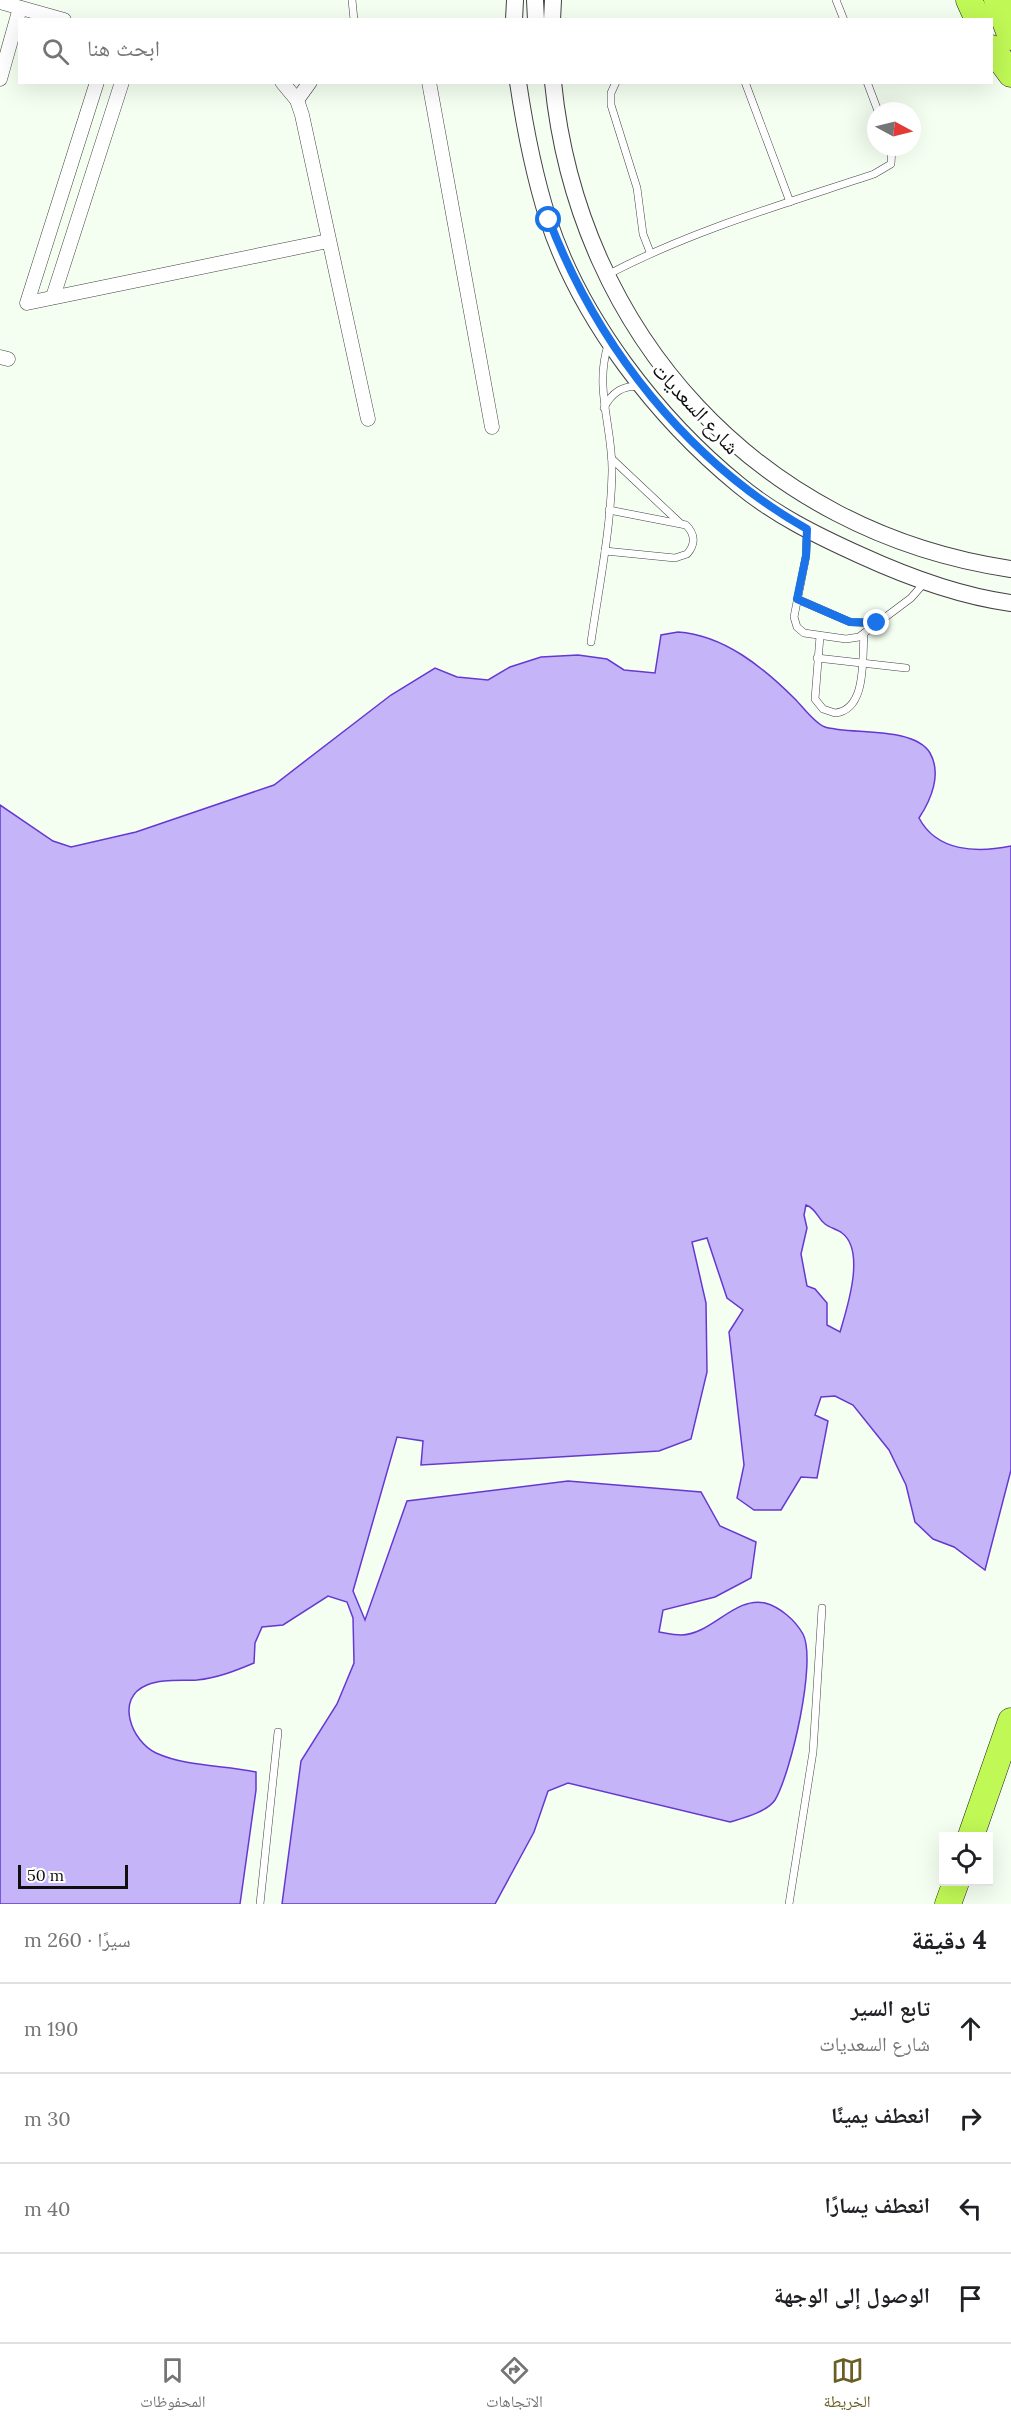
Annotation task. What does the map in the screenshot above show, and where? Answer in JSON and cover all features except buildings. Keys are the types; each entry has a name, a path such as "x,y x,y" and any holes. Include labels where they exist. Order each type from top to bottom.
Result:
{"highway":[{"path":"969,0 977,18"},
{"path":"997,0 1011,37"},
{"path":"993,49 1011,74"},
{"path":"972,1832 1011,1721"},
{"path":"948,1904 954,1886"}],"street":[{"path":"514,18 515,0"},
{"path":"535,0 536,18"},
{"path":"552,18 553,0"},
{"path":"0,2 57,18"},
{"path":"0,79 20,8"},
{"path":"96,84 27,303 328,242"},
{"path":"53,297 121,84"},
{"path":"284,84 297,100 368,419"},
{"path":"297,100 309,84"},
{"path":"429,84 492,427"},
{"name":"شارع السعديات","path":"518,84 527,140 549,220 573,280 609,340 644,388 704,453 740,486 807,529 876,562 925,582 978,597 1011,603"},
{"name":"شارع السعديات","path":"553,84 566,164 579,208 607,275 637,331 682,391 713,425 779,479 824,508 872,532 922,550 1011,569"}],"lane":[{"path":"352,0 354,18"},
{"path":"836,0 843,18"},
{"path":"615,84 611,93 611,105 637,188 643,234 650,252"},
{"path":"746,84 790,202"},
{"path":"868,84 875,102"},
{"path":"607,275 650,252 700,232 885,169 891,164 891,156"},
{"path":"591,642 609,510 612,459 601,376 609,340"},
{"path":"604,408 613,394 622,389 636,386 644,388"},
{"path":"612,459 680,523"},
{"path":"605,551 682,557 692,549 694,536 686,525 680,523 609,510"},
{"path":"807,529 806,556 794,617 797,627 804,633 846,639 864,634 911,598 925,582"},
{"path":"797,599 850,622 877,623"},
{"path":"820,636 814,699 823,709 835,713 846,711 855,702 864,634"},
{"path":"817,658 906,668"},
{"path":"789,1904 813,1752 822,1608"},
{"path":"260,1904 278,1732"}],"shaded area":[{"path":"678,632 695,634 727,646 770,676 813,719 825,727 897,735 922,744 930,753 935,769 934,787 919,818 927,829 936,838 959,847 985,849 1011,846 1011,1470 985,1570 954,1547 933,1539 915,1522 906,1485 889,1450 853,1405 835,1396 821,1397 815,1415 828,1421 817,1478 801,1477 781,1510 754,1510 737,1498 744,1465 729,1332 743,1310 727,1298 707,1238 692,1242 706,1303 707,1372 691,1439 659,1451 421,1465 423,1441 397,1437 353,1591 365,1620 407,1501 568,1481 701,1492 720,1526 756,1542 751,1578 715,1597 663,1610 659,1632 678,1635 692,1633 743,1605 754,1602 765,1603 776,1608 787,1615 800,1629 806,1648 805,1691 795,1743 781,1786 771,1804 754,1814 730,1822 568,1783 548,1791 534,1832 495,1904 282,1904 301,1761 337,1704 354,1663 353,1618 347,1602 328,1596 283,1625 262,1627 255,1643 254,1663 212,1678 153,1683 137,1691 131,1700 130,1720 134,1730 140,1740 156,1753 180,1761 256,1772 256,1790 240,1904 0,1904 0,805 53,841 71,847 136,832 274,785 391,695 435,668 457,677 488,680 510,667 541,657 578,655 607,659 624,670 655,673 661,635","holes":["806,1205 825,1224 842,1233 849,1241 853,1253 853,1280 840,1332 827,1325 827,1303 815,1289 807,1286 801,1254 807,1228 804,1215"]}],"route":[{"path":"549,220 573,280 589,309 644,388 704,453 740,486 783,516 807,529 806,556 797,599 850,622 877,623"}]}
